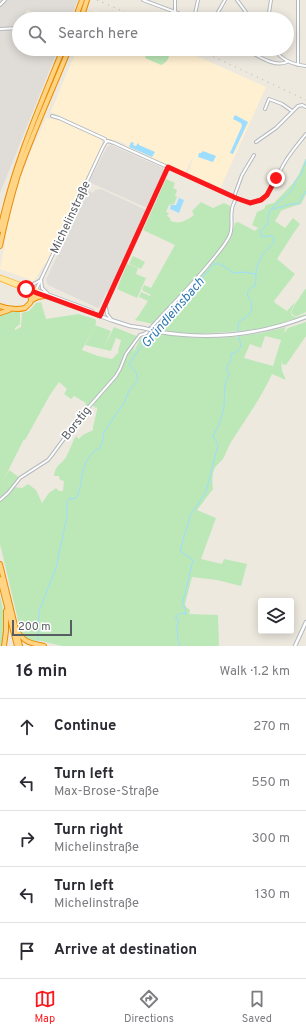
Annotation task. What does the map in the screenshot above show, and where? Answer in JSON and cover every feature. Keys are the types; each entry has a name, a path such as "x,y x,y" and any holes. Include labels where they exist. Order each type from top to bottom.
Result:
{"highway":[{"path":"78,12 83,3 87,0"},
{"path":"0,230 23,149 60,56"},
{"path":"0,246 8,208 27,150 66,56"},
{"path":"25,287 30,294 31,301"},
{"path":"0,313 6,310 25,308 31,301 35,291"},
{"path":"31,301 46,295"},
{"path":"0,306 14,309"},
{"path":"0,564 20,646"},
{"path":"0,579 17,646"},
{"path":"4,646 6,637 5,600"},
{"path":"16,628 24,639 40,645"}],"main road":[{"path":"2,279 130,326 160,332 198,336 233,335 278,326 306,317"},
{"path":"101,316 138,327"},
{"path":"295,646 306,622"}],"street":[{"path":"0,6 5,0"},
{"path":"143,0 149,1 173,12"},
{"path":"174,0 175,12"},
{"path":"195,12 198,0"},
{"path":"218,12 225,0"},
{"path":"237,0 246,12"},
{"path":"269,12 271,0"},
{"path":"298,0 298,65"},
{"path":"0,29 12,28"},
{"path":"258,56 272,63 281,64 287,62"},
{"path":"280,56 287,62 306,66"},
{"path":"265,109 269,99 282,104 292,111"},
{"path":"256,142 276,128 292,111 300,105 306,107"},
{"path":"52,116 105,139 106,142 108,141 114,143 235,198 250,203 258,201 270,192 285,162 306,134"},
{"name":"Michelinstraße","path":"35,291 106,142"},
{"path":"235,198 242,175 254,155"},
{"path":"101,316 168,167"},
{"name":"Borstig","path":"0,500 8,493 20,478 48,460 80,417 116,376 122,366 126,354 140,335 146,333 196,280 222,249 228,241 231,231 232,209 235,198"},
{"path":"25,287 34,284 41,278"},
{"path":"41,278 42,288 46,295"},
{"path":"106,306 107,314 111,319"}],"shaded area":[{"path":"0,0 78,0 73,12 31,12 27,10 26,12 12,12 12,56 55,56 0,193"},
{"path":"74,56 197,56 266,87 220,189 187,174 193,159 185,173 127,147 126,144 116,140 113,141 51,112"},
{"path":"46,118 55,118 99,138 102,141 102,145 47,262 33,281 0,269 10,216 20,180"},
{"path":"111,145 163,168 165,171 147,208 89,182 107,147"},
{"path":"86,189 93,193 95,190 101,189 146,210 122,262 119,265 121,266 109,293 106,292 98,308 48,285 46,280 82,202 81,201"}],"green space":[{"path":"146,56 169,56 168,60 161,65 145,58"},
{"path":"306,158 306,194 301,204 281,211 275,221 285,228 293,218 300,224 277,259 295,274 274,301 287,311 295,302 291,312 292,316 296,317 306,315 270,327 242,331 197,334 157,329 155,326 196,282 230,240 235,223 238,222 255,231 258,228 252,225 257,212 264,209 266,205 274,203 294,182"},
{"path":"166,179 175,183 173,188 177,190 175,196 177,197 174,204 169,205 166,212 169,213 167,216 171,221 180,222 189,219 194,215 192,211 201,202 213,208 224,203 230,206 231,220 229,234 219,252 153,324 135,320 148,301 139,297 141,292 150,296 151,295 142,290 144,285 151,288 175,245 143,230"},
{"path":"133,256 145,262 141,269 129,264"},
{"path":"127,264 138,268 136,274 146,278 137,298 117,289"},
{"path":"306,288 306,312 294,316 292,314 293,308"},
{"path":"41,302 46,319 78,314 95,319 96,323 82,350 98,356 112,359 119,352 121,340 116,338 111,351 85,345 95,325 111,331 104,347 114,327 139,337 125,352 122,361 123,363 133,346 135,346 133,352 141,338 149,333 199,338 234,337 286,327 285,332 288,328 306,322 306,336 286,365 282,364 281,360 282,371 286,380 272,374 258,400 231,442 223,459 215,468 212,481 213,489 197,510 216,518 201,559 222,564 224,559 247,564 241,586 217,580 192,577 185,604 186,607 190,610 189,614 218,615 219,646 62,646 37,640 36,643 23,635 0,544 0,502 14,487 22,488 28,484 36,490 42,503 49,493 56,488 59,491 63,491 64,481 60,480 59,476 54,476 56,469 66,457 76,436 79,439 93,430 97,410 97,407 96,408 90,404 84,410 83,408 86,403 74,396 71,399 64,394 67,389 59,382 25,440 24,439 2,483 9,470 20,478 11,490 0,500 0,315 20,311 20,324 15,328 15,330 21,327 22,313 29,311 36,303","holes":["265,336 281,340 273,366 244,358 250,344 261,348"]},
{"path":"0,595 4,620 4,633 1,646 0,646"}],"water":[{"path":"235,115 248,122 233,154 230,153 242,126 241,123 233,119"},
{"path":"131,142 134,143 133,145 136,146 138,143 139,145 155,152 152,157 129,147"},
{"path":"203,151 216,156 213,162 198,157 199,153"},
{"path":"179,198 184,200 179,213 170,209 171,205 176,205"}],"waterway":[{"path":"272,208 291,191 295,181 301,175 306,160"},
{"path":"178,640 177,625 179,620 175,618 180,613 186,614 185,607 182,605 193,560 180,551 190,516 206,492 218,445 213,436 223,410 225,386 229,374 226,368 230,362 231,354 236,352 241,347 238,331 239,322 248,315 252,307 248,291 255,286 256,269 258,263 262,255 272,245 274,240 272,236 261,236 260,231 268,224 270,210 291,204 298,204 306,191"},
{"name":"Gründleinsbach","path":"154,329 193,289 214,264 220,264 234,273 243,272 255,274"},
{"name":"Gründleinsbach","path":"38,643 39,611 56,568 67,516 67,502 69,499 76,498 78,495 83,470 87,460 94,451 100,448 104,432 124,403 129,391 138,380 136,372 129,365 152,332"},
{"path":"179,641 180,646"}],"railway":[{"path":"97,0 125,12"},
{"path":"212,56 306,100"}],"route":[{"path":"26,289 100,316 106,306 168,167 250,203 261,200 265,197 270,192 276,178"}]}
